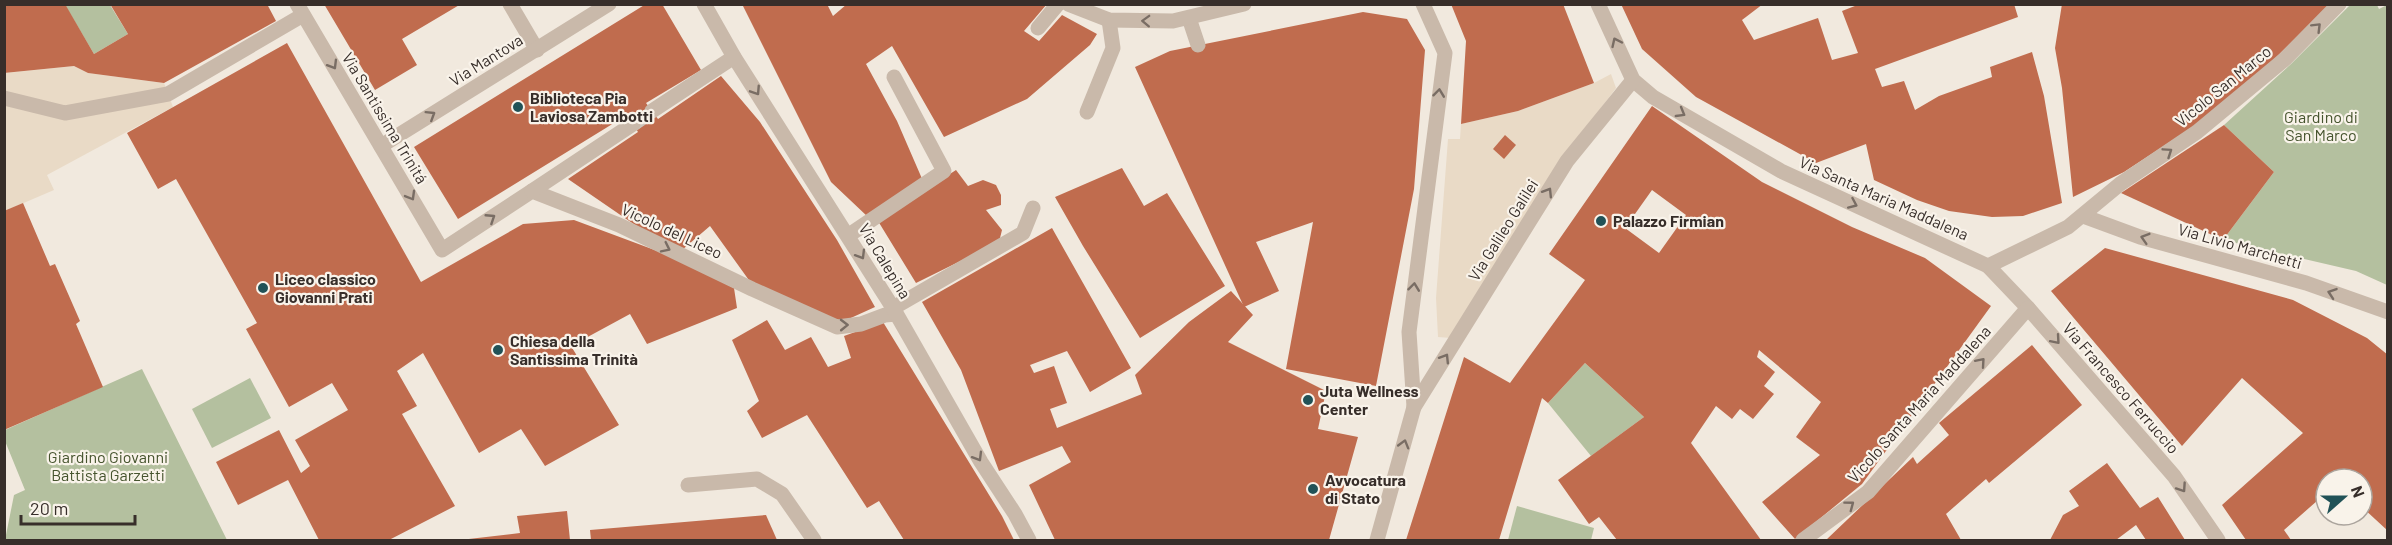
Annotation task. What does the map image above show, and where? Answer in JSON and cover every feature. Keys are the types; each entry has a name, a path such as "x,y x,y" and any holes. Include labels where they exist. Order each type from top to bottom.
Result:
{"street":[{"path":"510,4 537,50"},
{"name":"Via Mantova","path":"381,146 609,4"},
{"name":"Via Calepina","path":"704,4 734,57 849,235 1029,540"},
{"path":"1038,28 1058,4"},
{"path":"1068,4 1109,20 1173,21 1244,4"},
{"name":"Via Galileo Galilei","path":"1414,407 1408,332 1444,53 1423,4"},
{"path":"1598,4 1633,80"},
{"name":"Vicolo San Marco","path":"2072,220 2120,184 2197,132 2285,58 2339,4"},
{"path":"4,98 65,112 168,94 300,10"},
{"name":"Via Santissima Trinitá","path":"300,10 442,250 532,191"},
{"path":"1189,18 1198,45"},
{"path":"1087,112 1113,48 1109,20"},
{"path":"652,111 734,57"},
{"path":"849,235 944,171 894,76"},
{"name":"Via Galileo Galilei","path":"1377,540 1414,407 1568,161 1633,80"},
{"name":"Via Santa Maria Maddalena","path":"1633,80 1653,97 1781,171 1988,266"},
{"path":"532,191 633,124"},
{"name":"Vicolo del Liceo","path":"532,191 619,225 837,327 861,324 895,311 1023,233 1033,208"},
{"path":"1988,266 2072,220"},
{"name":"Via Livio Marchetti","path":"2072,220 2306,284 2388,312"},
{"name":"Via Francesco Ferruccio","path":"1988,266 2028,308 2174,476 2218,540"},
{"name":"Vicolo Santa Maria Maddalena","path":"1803,540 1868,492 2028,308"},
{"path":"688,485 757,479 782,494 814,540"}],"green space":[{"path":"65,5 110,5 128,34 94,54"},
{"name":"Giardino di San Marco","path":"2350,5 2377,5 2379,9 2387,5 2387,285 2356,271 2223,240 2274,172 2224,125 2291,64"},
{"path":"1585,363 1644,417 1591,456 1548,403"},
{"name":"Giardino Giovanni Battista Garzetti","path":"142,369 227,540 5,540 14,495 25,490 5,441 5,430"},
{"path":"250,378 271,418 212,448 192,409"},
{"path":"1517,506 1594,528 1591,540 1508,540"}],"shaded area":[{"path":"74,66 88,73 164,83 173,107 47,175 54,190 5,211 5,73"},
{"path":"1611,74 1616,88 1560,163 1451,338 1438,337 1436,298 1448,139 1460,139 1461,124 1518,111 1594,83"}],"building":[{"path":"10,4 65,4 94,54 128,34 110,4 267,4 276,21 164,83 88,73 74,66 4,73 4,7"},
{"path":"324,4 461,4 402,39 417,65 375,90"},
{"path":"646,4 662,4 701,70 646,103 658,119 721,76 760,122 837,240 875,307 842,322 751,283 710,226 682,250 635,225 568,179 638,132 627,115 458,219 414,147"},
{"path":"742,4 827,4 833,16 847,4 1047,4 1024,31 1039,41 1062,15 1097,34 1090,45 1027,99 944,137 892,46 866,64 897,121 923,181 868,217 831,182"},
{"path":"1451,4 1563,4 1594,83 1518,111 1461,124 1466,41"},
{"path":"1621,4 1763,4 1742,20 1754,40 1818,18 1832,60 1858,53 1842,11 1860,4 2014,4 2018,17 1875,69 1882,87 1904,81 1915,110 1939,96 1992,77 1990,67 2032,52 2044,96 2062,203 2023,216 1992,217 1949,211 1917,200 1874,180 1866,144 1816,163 1696,97 1642,49"},
{"path":"2062,4 2330,4 2253,80 2199,123 2124,172 2073,197 2062,88 2055,48"},
{"path":"1363,12 1407,19 1425,50 1414,189 1376,386 1286,369 1313,222 1256,242 1279,291 1244,307 1135,67 1170,51"},
{"path":"287,43 421,282 523,224 574,220 668,255 734,288 737,308 647,344 630,314 571,346 619,425 545,466 521,429 479,453 423,353 397,371 417,406 402,414 455,506 389,540 319,540 288,480 238,505 216,462 279,430 301,473 310,466 295,440 348,410 332,383 289,407 246,329 257,323 176,179 158,189 127,133"},
{"path":"1652,106 1762,182 1852,227 1925,258 1991,306 1862,484 1795,539 1762,502 1820,455 1796,437 1821,402 1759,350 1757,357 1775,372 1764,386 1774,394 1753,419 1740,409 1732,419 1716,406 1691,443 1761,540 1617,540 1599,517 1589,524 1558,480 1644,417 1585,363 1548,403 1542,398 1499,540 1406,540 1464,357 1510,383 1585,280 1549,254","holes":["1652,190 1686,215 1659,253 1625,228"]},
{"path":"2224,125 2274,172 2223,240 2121,193"},
{"path":"1505,135 1516,145 1504,159 1493,149"},
{"path":"1122,168 1144,206 1167,193 1225,286 1140,338 1055,197"},
{"path":"956,170 968,186 983,180 996,185 1001,195 1001,205 986,210 1002,230 999,242 916,283 878,221"},
{"path":"23,203 50,266 55,264 80,321 76,324 103,387 4,430 4,211"},
{"path":"1052,228 1131,368 1090,392 1067,351 1030,365 1034,373 1054,366 1067,403 1050,409 1057,428 1142,394 1135,375 1189,322 1231,291 1253,315 1228,342 1326,391 1318,429 1358,437 1329,540 1055,540 1029,485 1071,462 1062,446 999,471 961,370 922,302"},
{"path":"2105,248 2293,300 2367,338 2388,355 2388,531 2374,518 2374,467 2314,467 2314,504 2284,530 2291,540 2246,540 2222,505 2303,433 2242,378 2182,446 2051,291"},
{"path":"767,320 785,350 811,337 828,367 851,358 844,336 883,322 1002,516 1014,540 904,540 879,501 867,508 807,415 762,438 747,411 759,401 732,340"},
{"path":"2032,345 2082,405 1989,483 1986,479 1946,514 1961,540 1826,540 1913,457 1917,464 1949,435 1939,423"},
{"path":"2107,463 2140,508 2158,497 2185,540 2146,540 2136,525 2116,540 2050,540 2063,515 2079,506 2069,491"},
{"path":"567,511 570,540 460,540 520,533 517,516"},
{"path":"766,515 777,540 591,540 590,530"}],"tunnel":[{"path":"633,124 652,111"}],"place":[{"name":"Biblioteca Pia Laviosa Zambotti","path":"518,107"},
{"name":"Palazzo Firmian","path":"1601,221"},
{"name":"Liceo classico Giovanni Prati","path":"263,288"},
{"name":"Chiesa della Santissima Trinità","path":"498,350"},
{"name":"Juta Wellness Center","path":"1308,400"},
{"name":"Avvocatura di Stato","path":"1313,489"}]}
